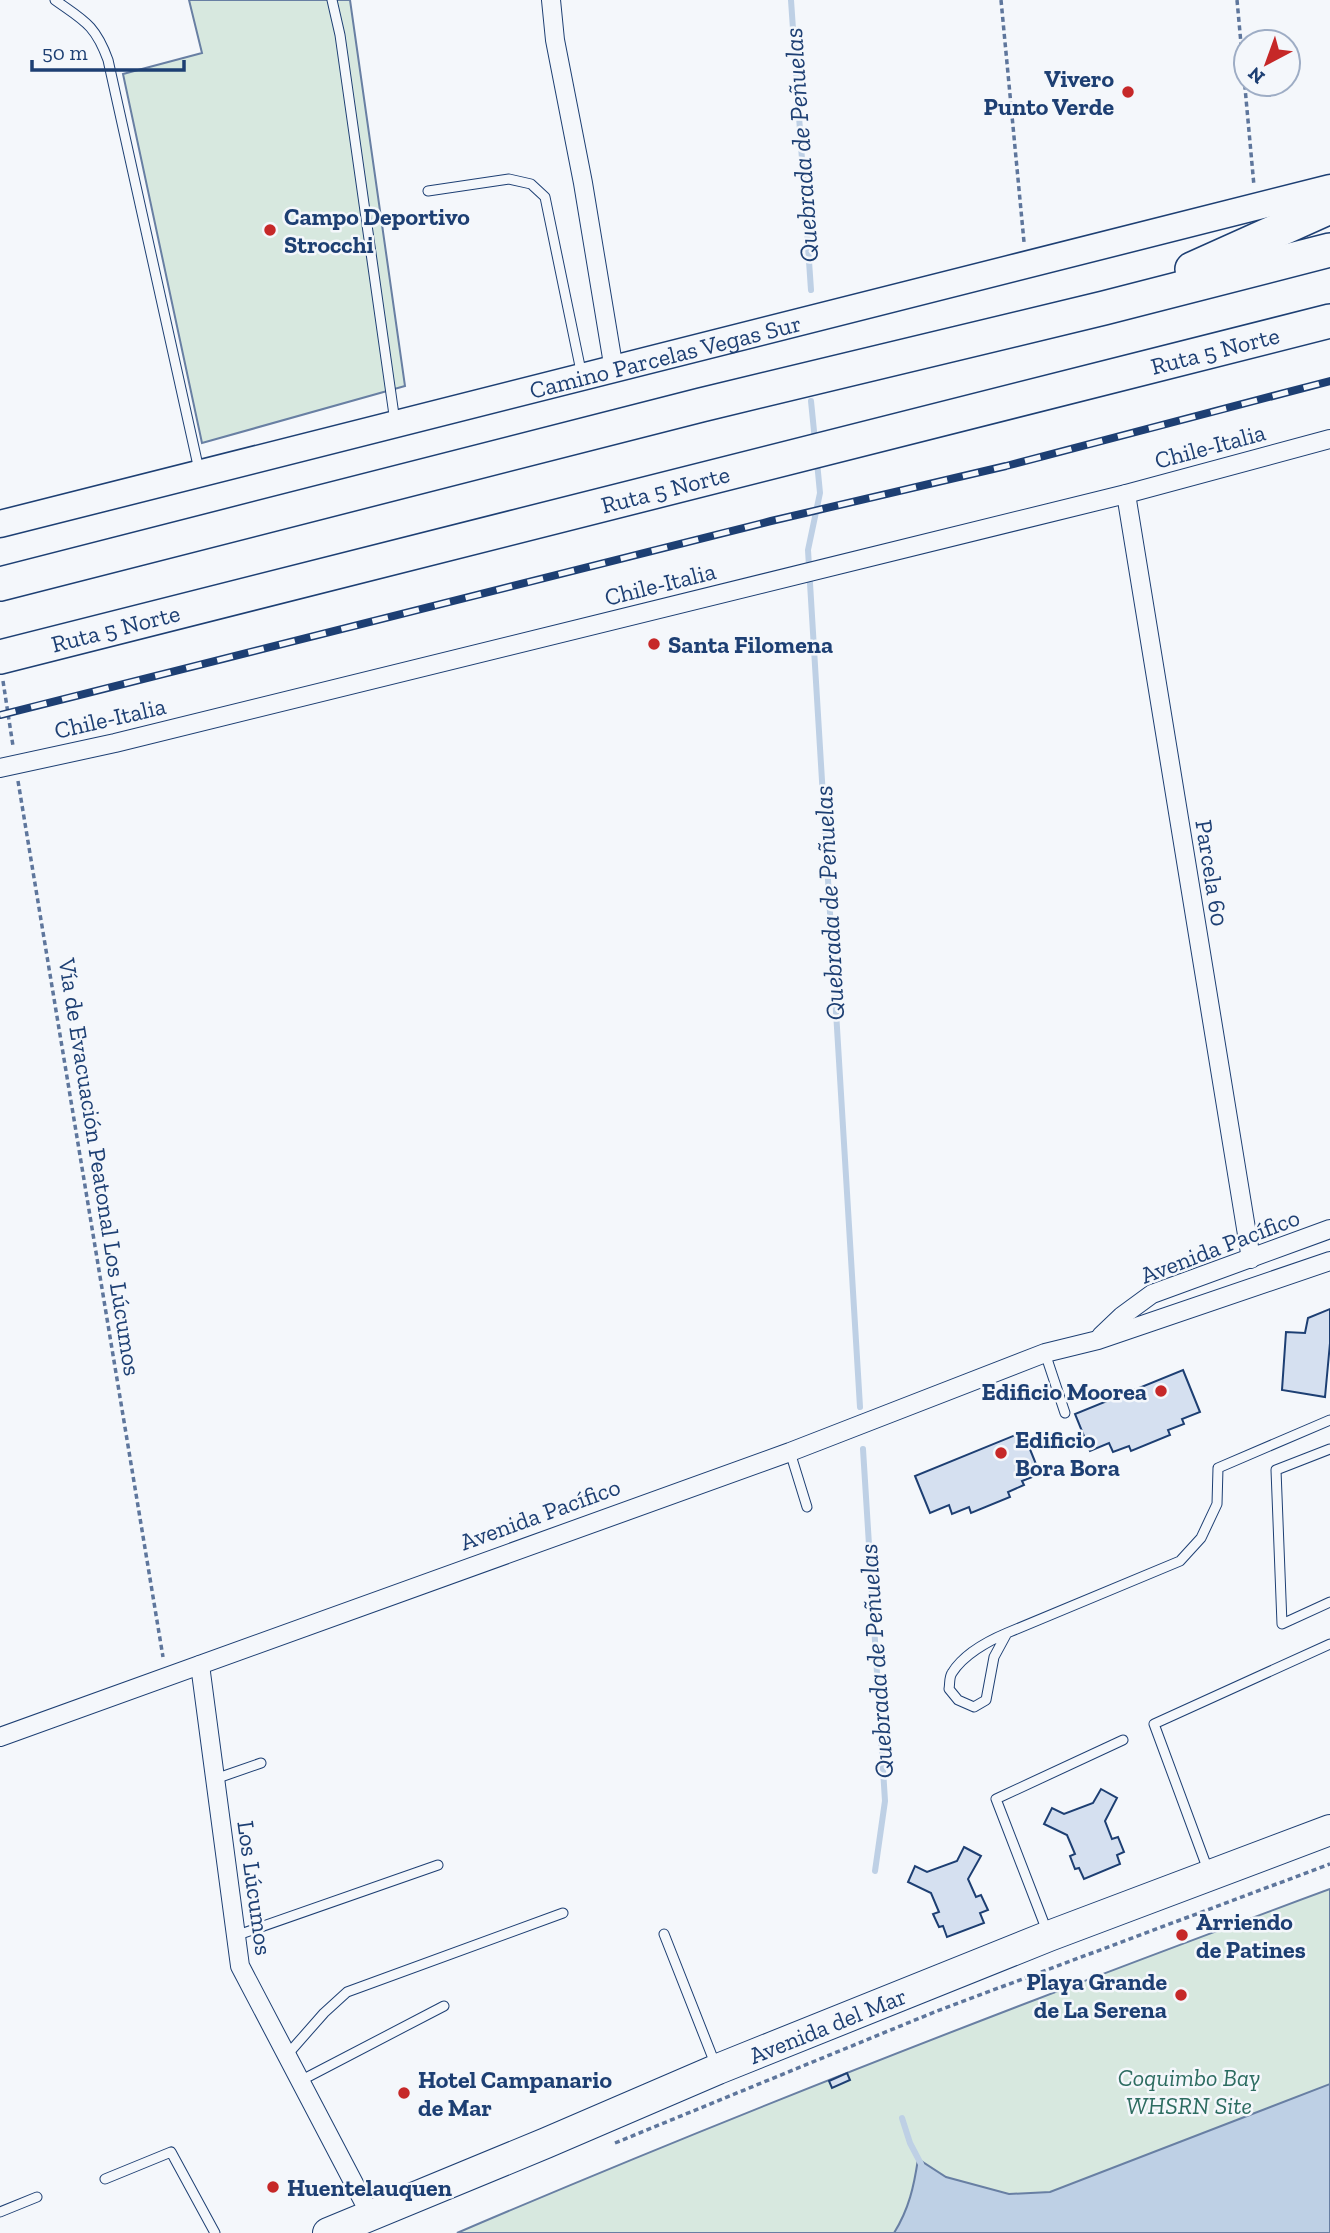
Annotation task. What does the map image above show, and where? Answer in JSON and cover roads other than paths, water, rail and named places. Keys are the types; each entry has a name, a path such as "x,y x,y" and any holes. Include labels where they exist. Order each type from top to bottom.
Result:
{"highway":[{"path":"1104,308 1330,207"},
{"path":"0,584 701,405 1104,308 1330,250"},
{"name":"Ruta 5 Norte","path":"1,665 790,458 1330,321"}],"main road":[{"name":"Avenida del Mar","path":"328,2233 718,2069 1049,1936 1330,1830"}],"street":[{"path":"551,0 555,40 583,183 614,370"},
{"name":"Camino Parcelas Vegas Sur","path":"0,524 1330,188"},
{"name":"Chile-Italia","path":"8,766 115,743 1126,494 1330,439"},
{"name":"Parcela 60","path":"1126,494 1251,1259"},
{"name":"Avenida Pacífico","path":"1098,1340 1122,1316 1152,1294 1330,1230"},
{"name":"Avenida Pacífico","path":"0,1737 790,1452 1045,1353 1098,1340 1330,1261"},
{"name":"Los Lúcumos","path":"200,1665 237,1955 244,1976 370,2214"}],"lane":[{"path":"55,0 89,25 108,60 200,475"},
{"path":"332,0 340,35 395,424"},
{"path":"428,191 509,179 530,184 545,197 582,378"},
{"path":"1045,1353 1065,1413"},
{"path":"1007,1633 994,1657 986,1700 974,1707 958,1700 949,1689 950,1675 965,1658 1007,1633 1180,1561 1201,1538 1217,1504 1218,1468 1330,1420"},
{"path":"1330,1448 1276,1470 1282,1624 1330,1602"},
{"path":"790,1452 807,1507"},
{"path":"1210,1874 1154,1724 1330,1644"},
{"path":"1049,1936 996,1799 1123,1740"},
{"path":"215,1779 261,1763"},
{"path":"235,1936 438,1865"},
{"path":"287,2055 324,2013 347,1992 563,1913"},
{"path":"664,1934 718,2069"},
{"path":"300,2081 444,2006"},
{"path":"105,2179 171,2152 215,2233"},
{"path":"0,2212 37,2197"}],"water":[{"path":"1330,2084 1330,2233 894,2233 910,2197 918,2159 946,2177 1009,2194 1050,2192"}],"waterway":[{"name":"Quebrada de Peñuelas","path":"791,0 811,290"},
{"name":"Quebrada de Peñuelas","path":"811,401 815,441"},
{"name":"Quebrada de Peñuelas","path":"817,462 820,493 808,550 860,1407"},
{"name":"Quebrada de Peñuelas","path":"863,1449 885,1801 875,1871"},
{"path":"902,2118 910,2143 921,2164"}],"railway":[{"path":"0,715 771,521 1006,466 1330,381"}],"place":[{"name":"Vivero Punto Verde","path":"1128,92"},
{"name":"Campo Deportivo Strocchi","path":"270,230"},
{"name":"Santa Filomena","path":"654,644"},
{"name":"Edificio Moorea","path":"1161,1391"},
{"name":"Edificio Bora Bora","path":"1001,1453"},
{"name":"Arriendo de Patines","path":"1182,1935"},
{"name":"Playa Grande de La Serena","path":"1181,1995"},
{"name":"Hotel Campanario de Mar","path":"404,2093"},
{"name":"Huentelauquen","path":"273,2187"}],"park label":[{"name":"Coquimbo Bay WHSRN Site","path":"1189,2091"}]}
